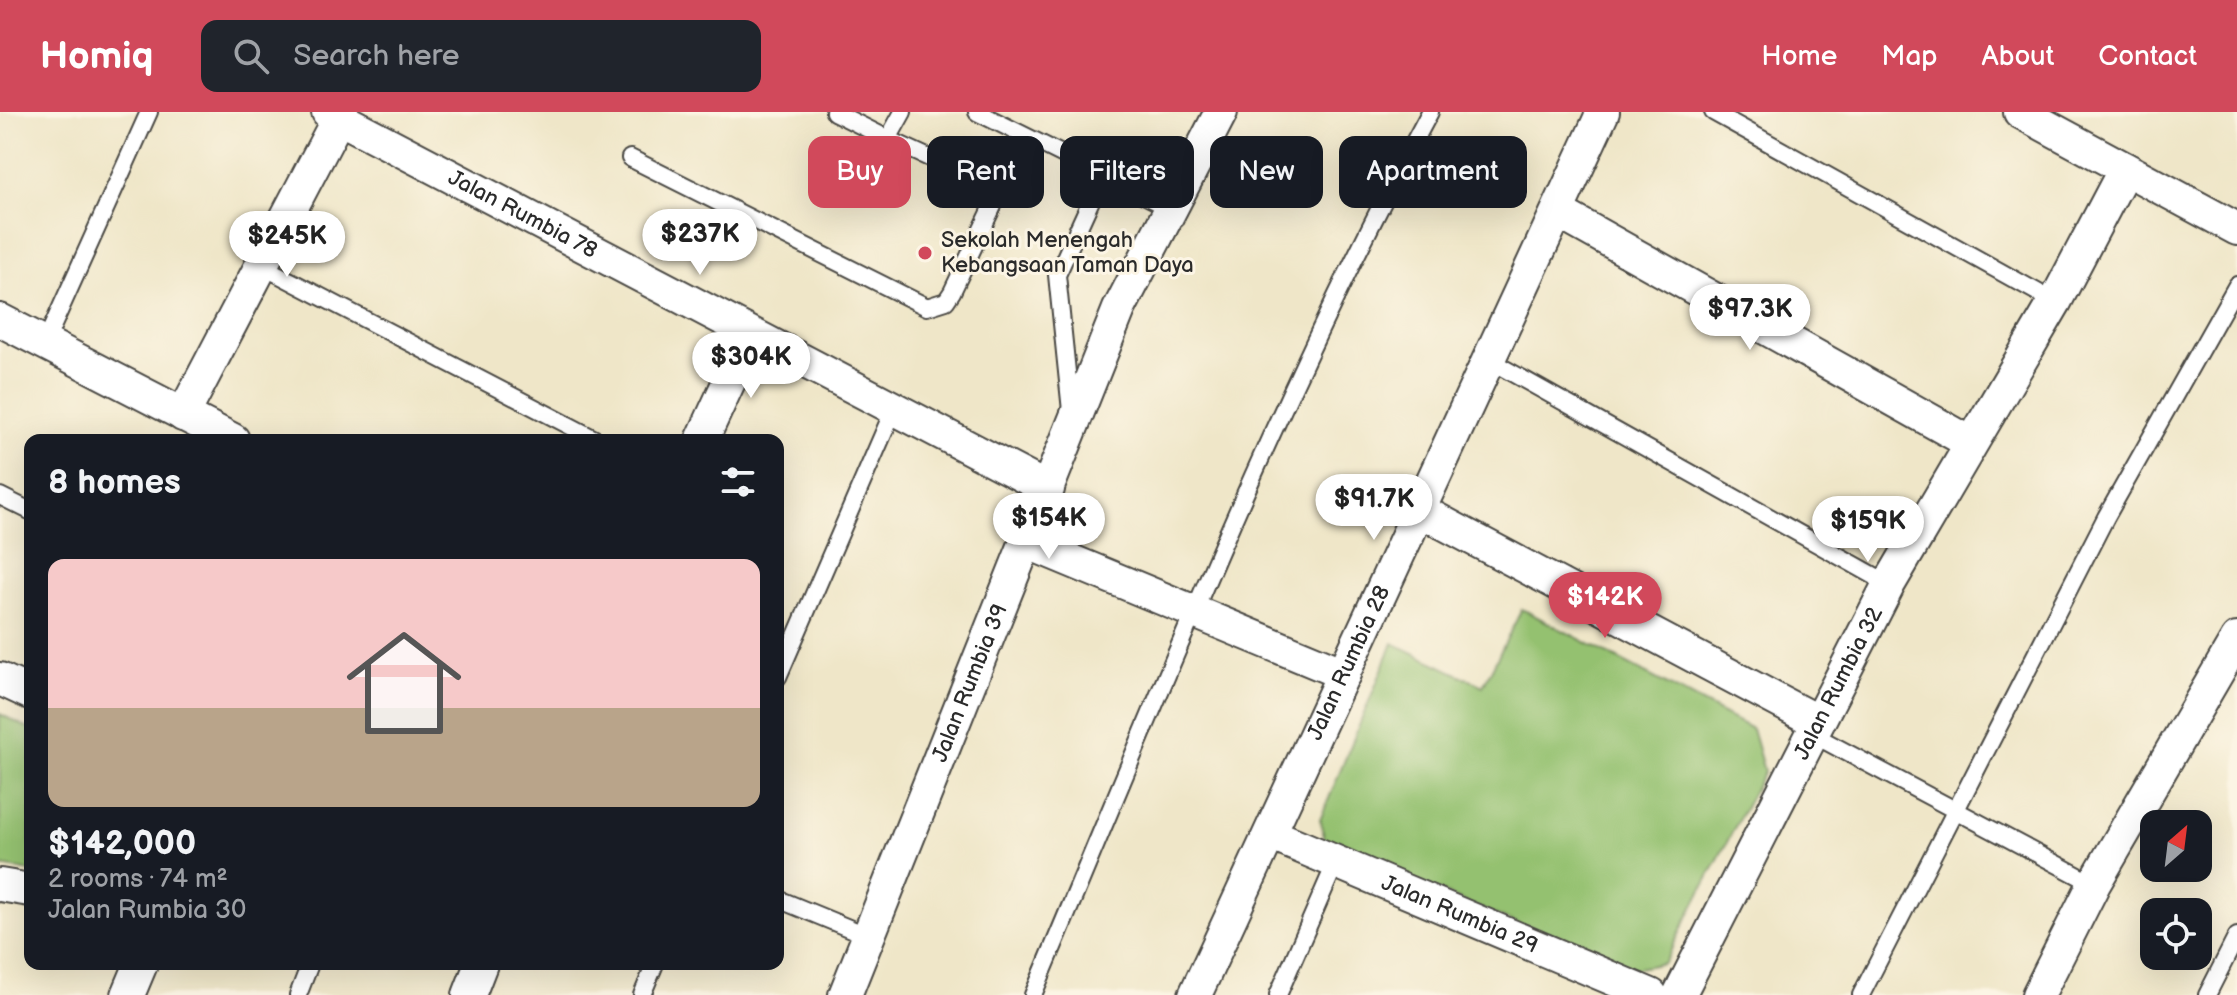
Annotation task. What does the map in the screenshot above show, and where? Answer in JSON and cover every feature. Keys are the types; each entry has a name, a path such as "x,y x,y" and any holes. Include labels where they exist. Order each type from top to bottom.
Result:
{"street":[{"name":"Jalan Rumbia 39","path":"1194,163 1221,112"},
{"name":"Jalan Rumbia 28","path":"1195,995 1603,112"},
{"path":"2020,112 2237,229"},
{"name":"Jalan Rumbia 78","path":"183,415 262,266 334,115 750,336 1048,489"},
{"name":"Jalan Rumbia 32","path":"1679,995 1889,584 2055,302 2125,169"},
{"name":"Jalan Rumbia 39","path":"845,995 1048,489 1073,418 1119,309 1170,208"},
{"path":"1558,212 1971,443"},
{"path":"0,320 221,434"},
{"path":"705,434 750,336"},
{"path":"1419,510 1814,727"},
{"path":"1026,542 1344,674"},
{"path":"2038,995 2094,884 2237,639"},
{"path":"0,679 24,690"},
{"name":"Jalan Rumbia 29","path":"1270,834 1651,995"},
{"path":"0,885 24,889"},
{"path":"128,995 138,970"},
{"path":"469,995 479,970"}],"lane":[{"path":"45,343 149,112"},
{"path":"834,112 882,136"},
{"path":"890,136 903,112"},
{"path":"977,112 1060,151"},
{"path":"1033,995 1194,612 1356,250 1430,112"},
{"path":"1713,112 2055,302"},
{"path":"630,158 917,304 937,306 952,292 990,215 991,195 977,180 911,150"},
{"path":"1073,418 1057,275 1088,208"},
{"path":"262,266 585,434"},
{"path":"1861,995 2106,517 2237,285"},
{"path":"1489,360 1889,584"},
{"path":"784,663 894,409"},
{"path":"0,496 24,508"},
{"path":"1814,727 1955,809 2094,884"},
{"path":"1278,995 1336,862"},
{"path":"784,901 868,936"},
{"path":"2207,995 2237,936"},
{"path":"298,995 308,970"},
{"path":"642,995 652,970"}],"green space":[{"path":"1522,609 1752,729 1764,771 1664,963 1628,970 1326,844 1320,820 1393,643 1483,686"},
{"path":"0,714 24,726 24,870 0,866"}],"place":[{"name":"Sekolah Menengah Kebangsaan Taman Daya","path":"925,253"}]}
